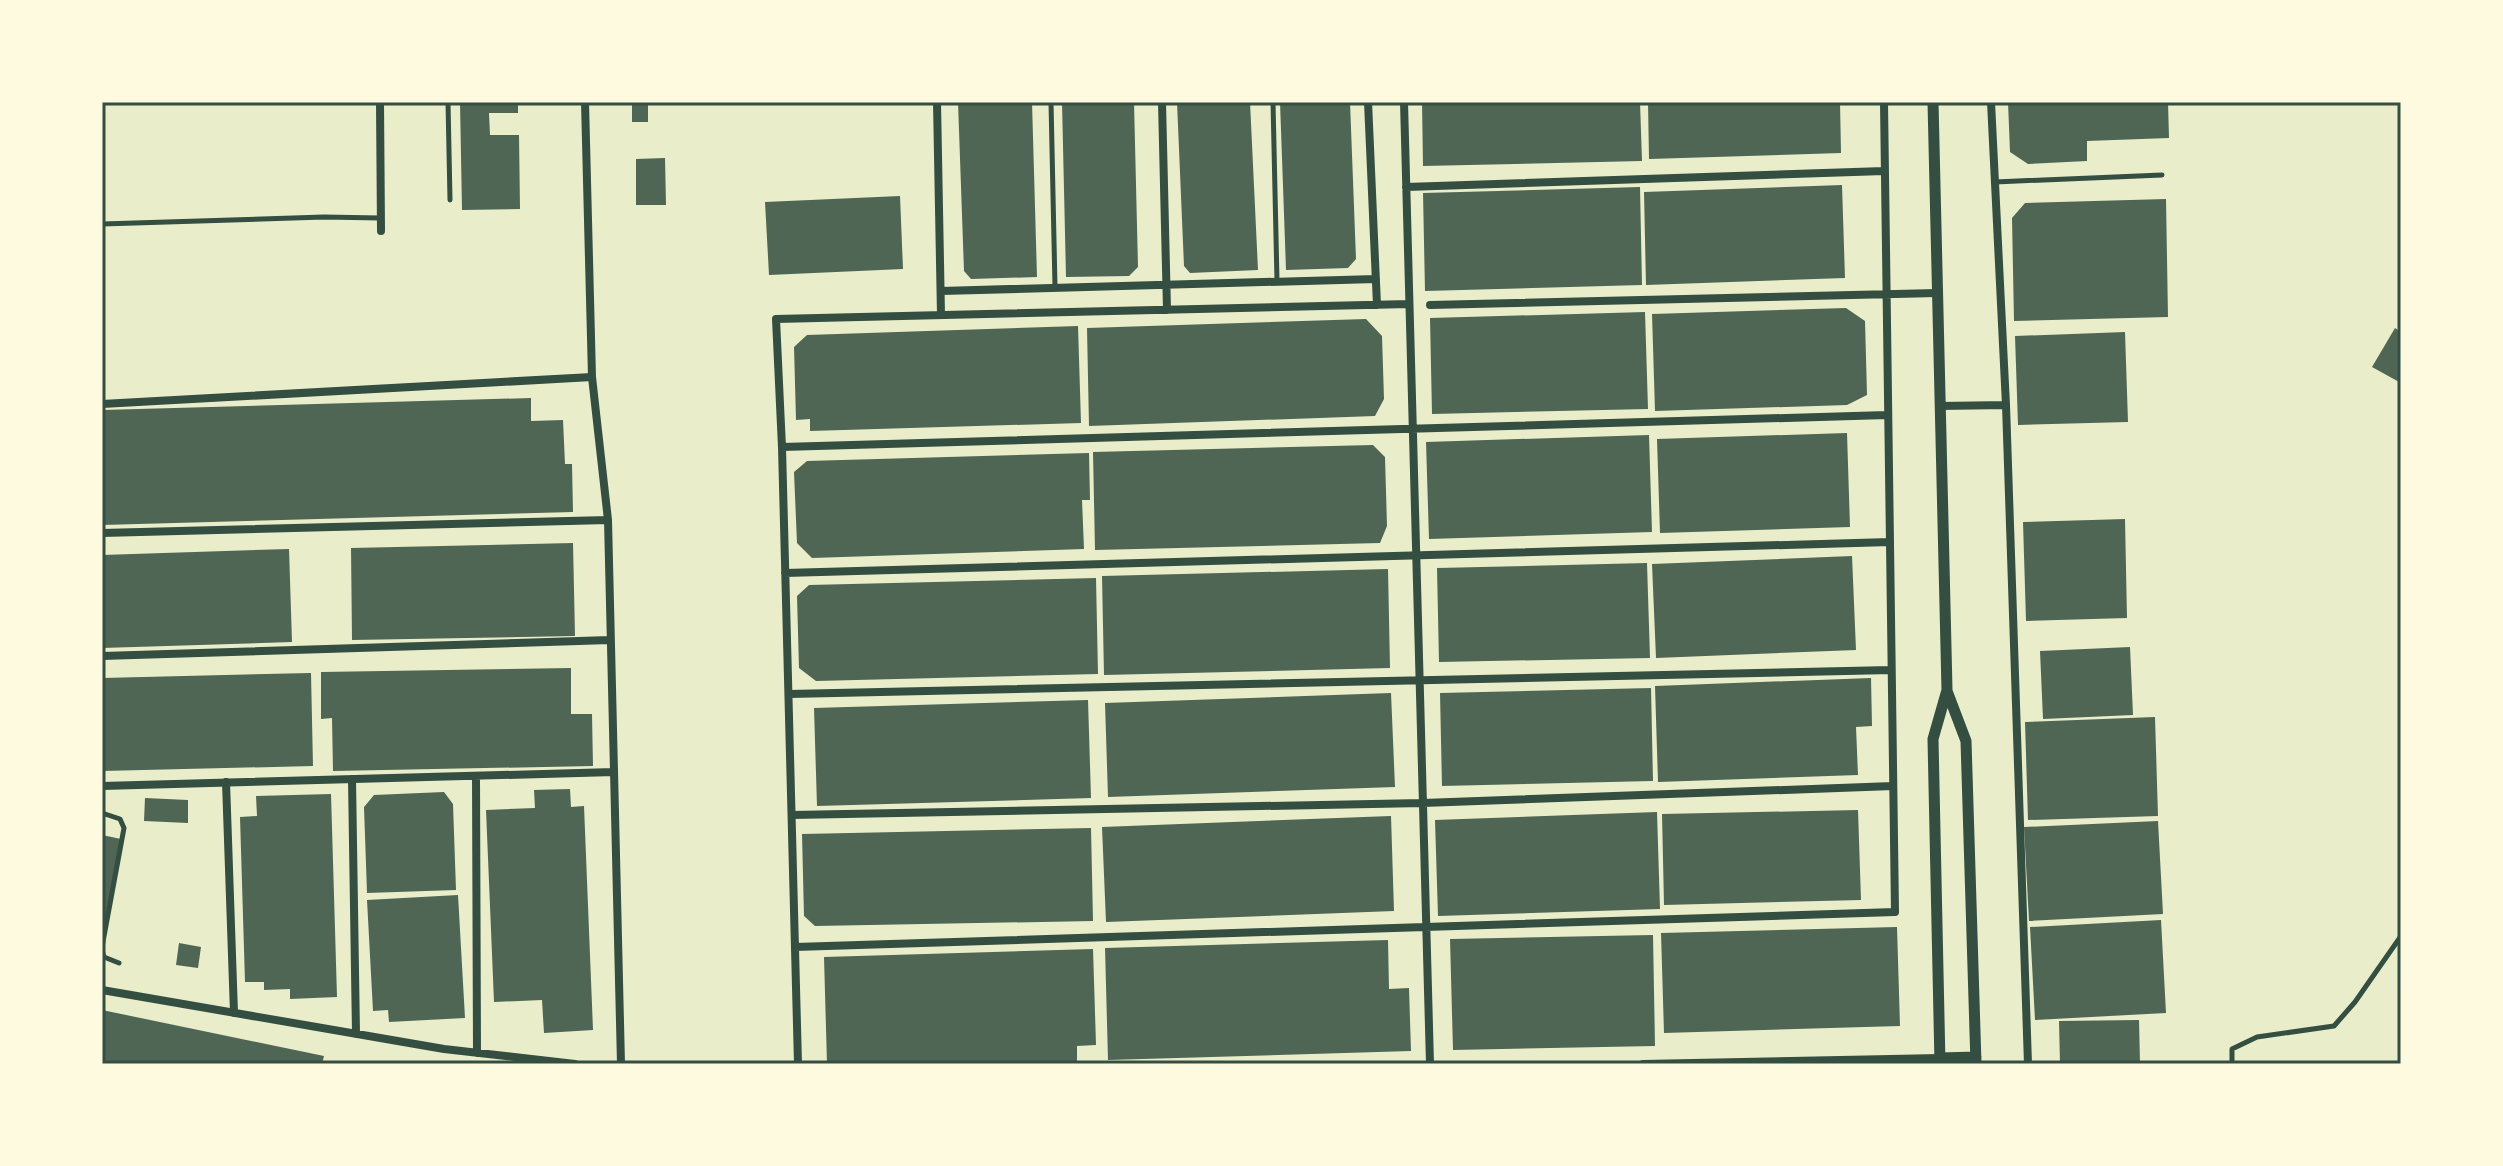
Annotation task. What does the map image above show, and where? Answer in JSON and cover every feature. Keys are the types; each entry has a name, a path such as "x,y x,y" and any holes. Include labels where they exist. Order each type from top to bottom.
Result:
{"street":[{"path":"380,102 381,231"},
{"path":"585,102 592,377 608,520 621,1064"},
{"path":"937,102 941,315"},
{"path":"1162,102 1167,310"},
{"path":"1368,102 1377,305"},
{"path":"1404,102 1430,1064"},
{"path":"795,947 1895,912 1884,102"},
{"path":"1933,102 1947,690 1933,739 1940,1061"},
{"path":"1991,102 2006,405 2028,1064"},
{"path":"1406,187 1884,171"},
{"path":"941,291 1376,279"},
{"path":"1430,305 1937,293"},
{"path":"798,1064 776,319 1409,304"},
{"path":"102,404 592,377"},
{"path":"1940,406 2006,405"},
{"path":"782,447 1887,415"},
{"path":"102,533 608,520"},
{"path":"785,573 1890,542"},
{"path":"102,656 610,640"},
{"path":"789,694 1891,670"},
{"path":"1643,1064 1976,1061 1966,741 1947,690"},
{"path":"102,786 614,772"},
{"path":"476,776 477,1053"},
{"path":"352,779 356,1034"},
{"path":"226,782 234,1013"},
{"path":"792,815 1423,803 1893,786"},
{"path":"102,990 477,1053 575,1064"}],"lane":[{"path":"448,102 450,200"},
{"path":"1051,102 1055,287"},
{"path":"1273,102 1277,281"},
{"path":"1994,182 2162,175"},
{"path":"102,224 381,218"},
{"path":"102,813 120,819 124,828 102,948 104,957 119,963"},
{"path":"2232,1064 2232,1049 2257,1037 2334,1026 2355,1002 2401,936"}],"building":[{"path":"460,102 518,102 518,113 489,113 490,135 519,135 520,209 462,210"},
{"path":"632,102 648,102 648,122 632,122"},
{"path":"958,102 1032,102 1037,277 971,279 964,271"},
{"path":"1062,102 1134,102 1138,267 1129,276 1066,277"},
{"path":"1177,102 1250,102 1258,270 1190,273 1184,266"},
{"path":"1280,102 1350,102 1356,259 1348,268 1286,270"},
{"path":"1422,102 1640,102 1642,161 1423,166"},
{"path":"1648,102 1840,102 1841,153 1649,159"},
{"path":"2008,102 2168,102 2169,138 2087,141 2087,161 2028,164 2010,152"},
{"path":"665,158 666,205 636,205 636,159"},
{"path":"1842,185 1845,278 1646,285 1644,192"},
{"path":"1640,187 1642,285 1425,291 1423,193"},
{"path":"900,196 903,269 769,275 765,202"},
{"path":"2166,199 2168,317 2014,321 2012,218 2025,203"},
{"path":"1846,308 1865,321 1867,395 1847,405 1655,411 1652,314"},
{"path":"1645,312 1648,409 1432,414 1430,318"},
{"path":"1366,319 1382,336 1384,399 1375,416 1089,426 1087,328"},
{"path":"1078,326 1081,423 810,431 810,419 796,420 794,347 807,335"},
{"path":"2395,328 2401,332 2401,383 2372,367"},
{"path":"2125,332 2128,422 2018,425 2015,336"},
{"path":"531,398 531,421 563,420 565,464 572,464 573,512 102,525 102,410"},
{"path":"1847,433 1850,527 1660,533 1657,439"},
{"path":"1649,435 1652,532 1429,539 1426,442"},
{"path":"1373,445 1385,457 1387,526 1380,543 1095,550 1093,452"},
{"path":"1089,453 1090,500 1082,500 1084,549 812,558 797,543 794,472 807,461"},
{"path":"2125,519 2127,618 2026,621 2023,522"},
{"path":"573,543 575,636 352,640 351,548"},
{"path":"289,549 292,642 102,648 102,555"},
{"path":"1852,556 1856,650 1656,658 1652,564"},
{"path":"1647,563 1650,658 1439,662 1437,568"},
{"path":"1388,569 1390,668 1104,675 1102,576"},
{"path":"1096,578 1098,674 816,681 799,668 797,596 809,585"},
{"path":"2130,647 2133,715 2043,719 2040,651"},
{"path":"571,668 571,714 592,714 593,766 333,771 332,718 321,719 321,672"},
{"path":"311,673 313,766 102,771 102,678"},
{"path":"1871,678 1872,726 1856,727 1858,775 1658,782 1655,686"},
{"path":"1651,688 1653,781 1442,786 1440,693"},
{"path":"1391,693 1395,787 1108,797 1105,703"},
{"path":"1088,700 1091,798 817,806 814,708"},
{"path":"2155,717 2158,816 2028,820 2025,722"},
{"path":"570,789 571,807 584,806 593,1030 544,1033 542,1000 494,1002 486,810 535,808 534,790"},
{"path":"444,792 453,804 456,890 367,893 364,807 374,795"},
{"path":"331,794 337,997 290,999 290,989 264,990 264,982 245,982 240,817 257,816 256,796"},
{"path":"145,798 188,800 188,823 144,821"},
{"path":"1858,810 1861,900 1664,905 1662,814"},
{"path":"1657,812 1660,909 1438,916 1435,820"},
{"path":"1391,816 1394,911 1106,922 1102,827"},
{"path":"2158,821 2163,914 2029,921 2024,827"},
{"path":"1091,828 1093,921 815,926 804,916 802,834"},
{"path":"102,835 121,839 103,929 102,929"},
{"path":"458,895 465,1018 389,1022 388,1010 373,1011 367,900"},
{"path":"2161,920 2166,1013 2035,1020 2030,927"},
{"path":"1897,927 1900,1026 1664,1033 1661,933"},
{"path":"1653,935 1655,1046 1453,1050 1450,939"},
{"path":"1388,940 1389,989 1409,988 1411,1051 1108,1060 1105,948"},
{"path":"179,943 201,947 198,968 176,965"},
{"path":"1093,949 1096,1045 1077,1046 1077,1062 827,1064 824,957"},
{"path":"102,1010 324,1056 322,1064 102,1064"},
{"path":"2139,1020 2140,1064 2060,1064 2059,1021"}]}
